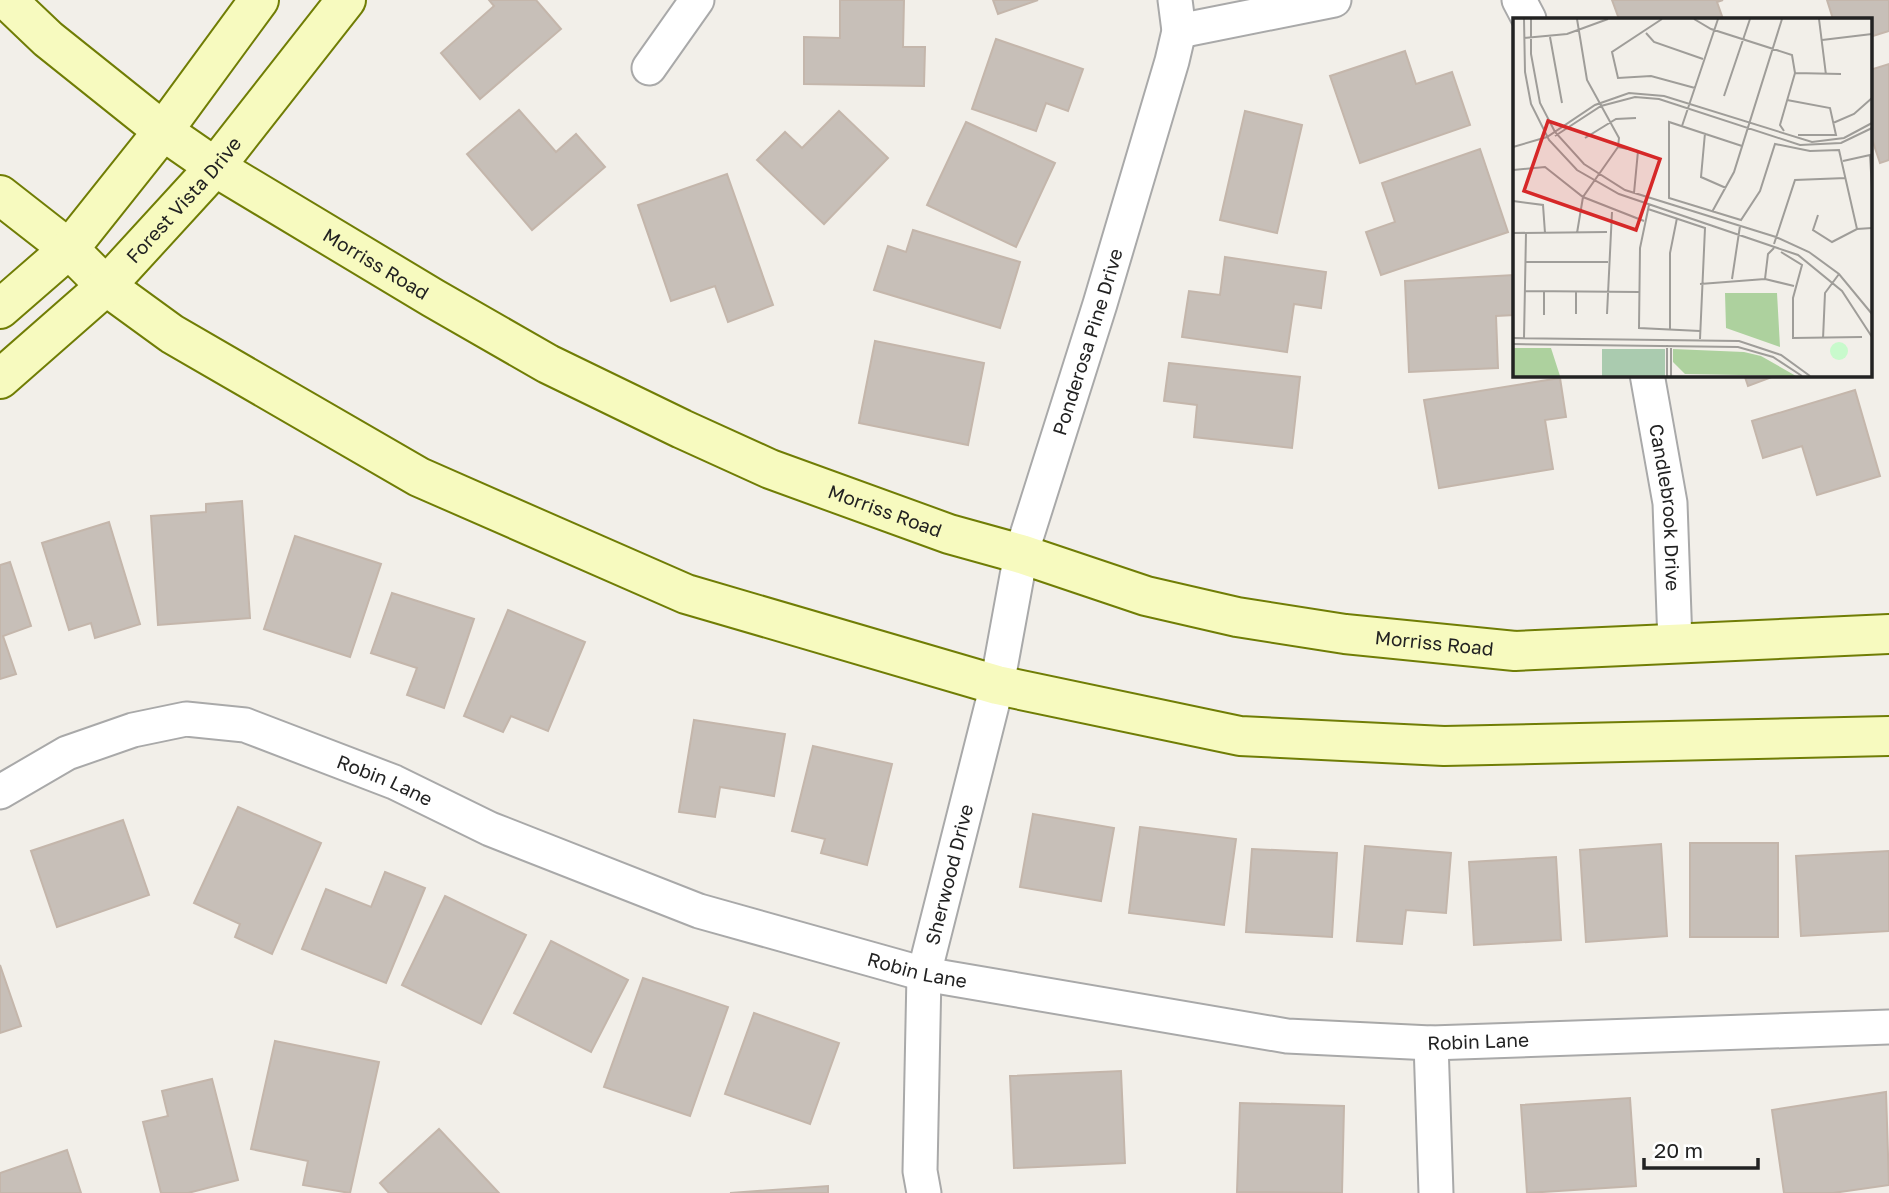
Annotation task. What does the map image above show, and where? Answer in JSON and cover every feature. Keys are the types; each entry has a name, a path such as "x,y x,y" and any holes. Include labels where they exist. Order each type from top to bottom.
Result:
{"main road":[{"name":"Morriss Road","path":"7,0 48,39 163,131 215,167 548,363 769,469 949,534 1021,554 1146,596 1237,617 1345,634 1515,651 1889,634"},
{"path":"0,309 69,249 163,131 259,0"},
{"name":"Forest Vista Drive","path":"0,379 106,286 215,167 346,0"},
{"path":"0,195 69,249 106,286 172,334 419,477 686,594 997,685 1240,736 1444,746 1889,736"}],"street":[{"path":"649,68 698,0"},
{"path":"1177,16 1334,0"},
{"path":"1518,0 1529,18"},
{"name":"Ponderosa Pine Drive","path":"997,685 1021,554 1100,304 1177,16"},
{"name":"Candlebrook Drive","path":"1647,376 1670,503 1675,643"},
{"name":"Sherwood Drive","path":"924,1193 920,1171 924,974 997,685"},
{"name":"Robin Lane","path":"0,792 67,753 133,730 186,719 245,725 394,782 490,829 699,911 924,974 1287,1036 1431,1043 1889,1027"},
{"path":"1431,1043 1436,1193"}],"building":[{"path":"489,0 536,0 561,29 480,99 441,53 494,6"},
{"path":"840,0 904,0 903,47 925,47 924,86 804,84 804,37 840,38"},
{"path":"993,0 1038,0 998,14"},
{"path":"1612,0 1723,0 1717,2 1723,18 1619,18"},
{"path":"1827,0 1889,0 1889,31 1871,37 1871,18 1833,18"},
{"path":"996,39 1083,69 1068,111 1046,103 1036,131 972,109"},
{"path":"1405,51 1416,84 1452,72 1470,125 1360,163 1330,76"},
{"path":"1889,64 1889,160 1880,163 1871,136 1871,70"},
{"path":"519,110 556,152 576,134 605,167 532,230 467,154"},
{"path":"839,111 888,158 824,224 757,160 785,132 802,148"},
{"path":"1245,111 1302,125 1277,233 1220,220"},
{"path":"966,122 1055,163 1016,247 927,205"},
{"path":"1480,149 1508,232 1381,275 1366,232 1395,222 1382,183"},
{"path":"727,174 773,305 728,322 715,286 671,301 638,205"},
{"path":"913,230 1020,262 1000,328 874,290 888,246 906,252"},
{"path":"1225,257 1326,272 1321,308 1294,304 1287,352 1182,337 1189,291 1220,295"},
{"path":"1513,275 1513,315 1496,316 1498,368 1409,372 1405,281"},
{"path":"875,341 984,363 968,445 859,423"},
{"path":"1169,363 1300,377 1292,448 1194,437 1197,405 1164,401"},
{"path":"1745,376 1775,376 1748,386"},
{"path":"1560,378 1566,417 1545,420 1553,469 1439,488 1424,400"},
{"path":"1855,390 1880,476 1817,495 1802,446 1763,458 1752,421"},
{"path":"242,501 250,618 158,625 151,516 206,512 206,504"},
{"path":"109,522 140,624 95,638 91,623 69,630 42,543"},
{"path":"295,536 381,564 350,657 264,629"},
{"path":"10,562 31,626 3,636 16,674 0,679 0,565"},
{"path":"392,593 474,619 444,708 407,695 417,668 371,653"},
{"path":"508,610 585,642 548,731 511,716 503,732 464,716"},
{"path":"694,720 785,734 774,796 720,787 715,817 679,812"},
{"path":"813,746 892,764 867,865 821,853 825,839 792,831"},
{"path":"238,807 321,843 272,954 235,937 240,924 194,903"},
{"path":"1033,814 1114,828 1101,901 1020,887"},
{"path":"123,820 149,895 57,927 31,851"},
{"path":"1140,827 1236,839 1224,925 1129,913"},
{"path":"1690,843 1778,843 1778,937 1690,937"},
{"path":"1661,844 1667,936 1586,942 1580,850"},
{"path":"1365,846 1451,853 1446,913 1406,910 1402,944 1357,941"},
{"path":"1252,849 1337,853 1332,937 1246,932"},
{"path":"1889,851 1889,931 1801,936 1796,856"},
{"path":"1556,857 1561,940 1474,945 1469,862"},
{"path":"385,872 425,888 386,983 302,949 326,889 371,907"},
{"path":"445,896 526,935 481,1024 402,985"},
{"path":"551,941 628,980 591,1052 514,1013"},
{"path":"0,965 21,1026 0,1033"},
{"path":"643,978 728,1007 690,1116 604,1087"},
{"path":"754,1013 839,1043 810,1124 725,1094"},
{"path":"275,1041 379,1062 350,1193 303,1185 308,1161 251,1149"},
{"path":"1121,1071 1125,1163 1014,1168 1010,1076"},
{"path":"212,1079 238,1180 188,1193 161,1193 143,1122 168,1116 162,1091"},
{"path":"1886,1092 1889,1185 1833,1193 1784,1193 1772,1110"},
{"path":"1630,1098 1636,1186 1527,1193 1521,1105"},
{"path":"1240,1103 1344,1106 1342,1193 1237,1192"},
{"path":"439,1129 499,1193 389,1193 380,1183"},
{"path":"67,1150 81,1193 0,1193 0,1173"},
{"path":"828,1186 828,1193 730,1193"}]}
